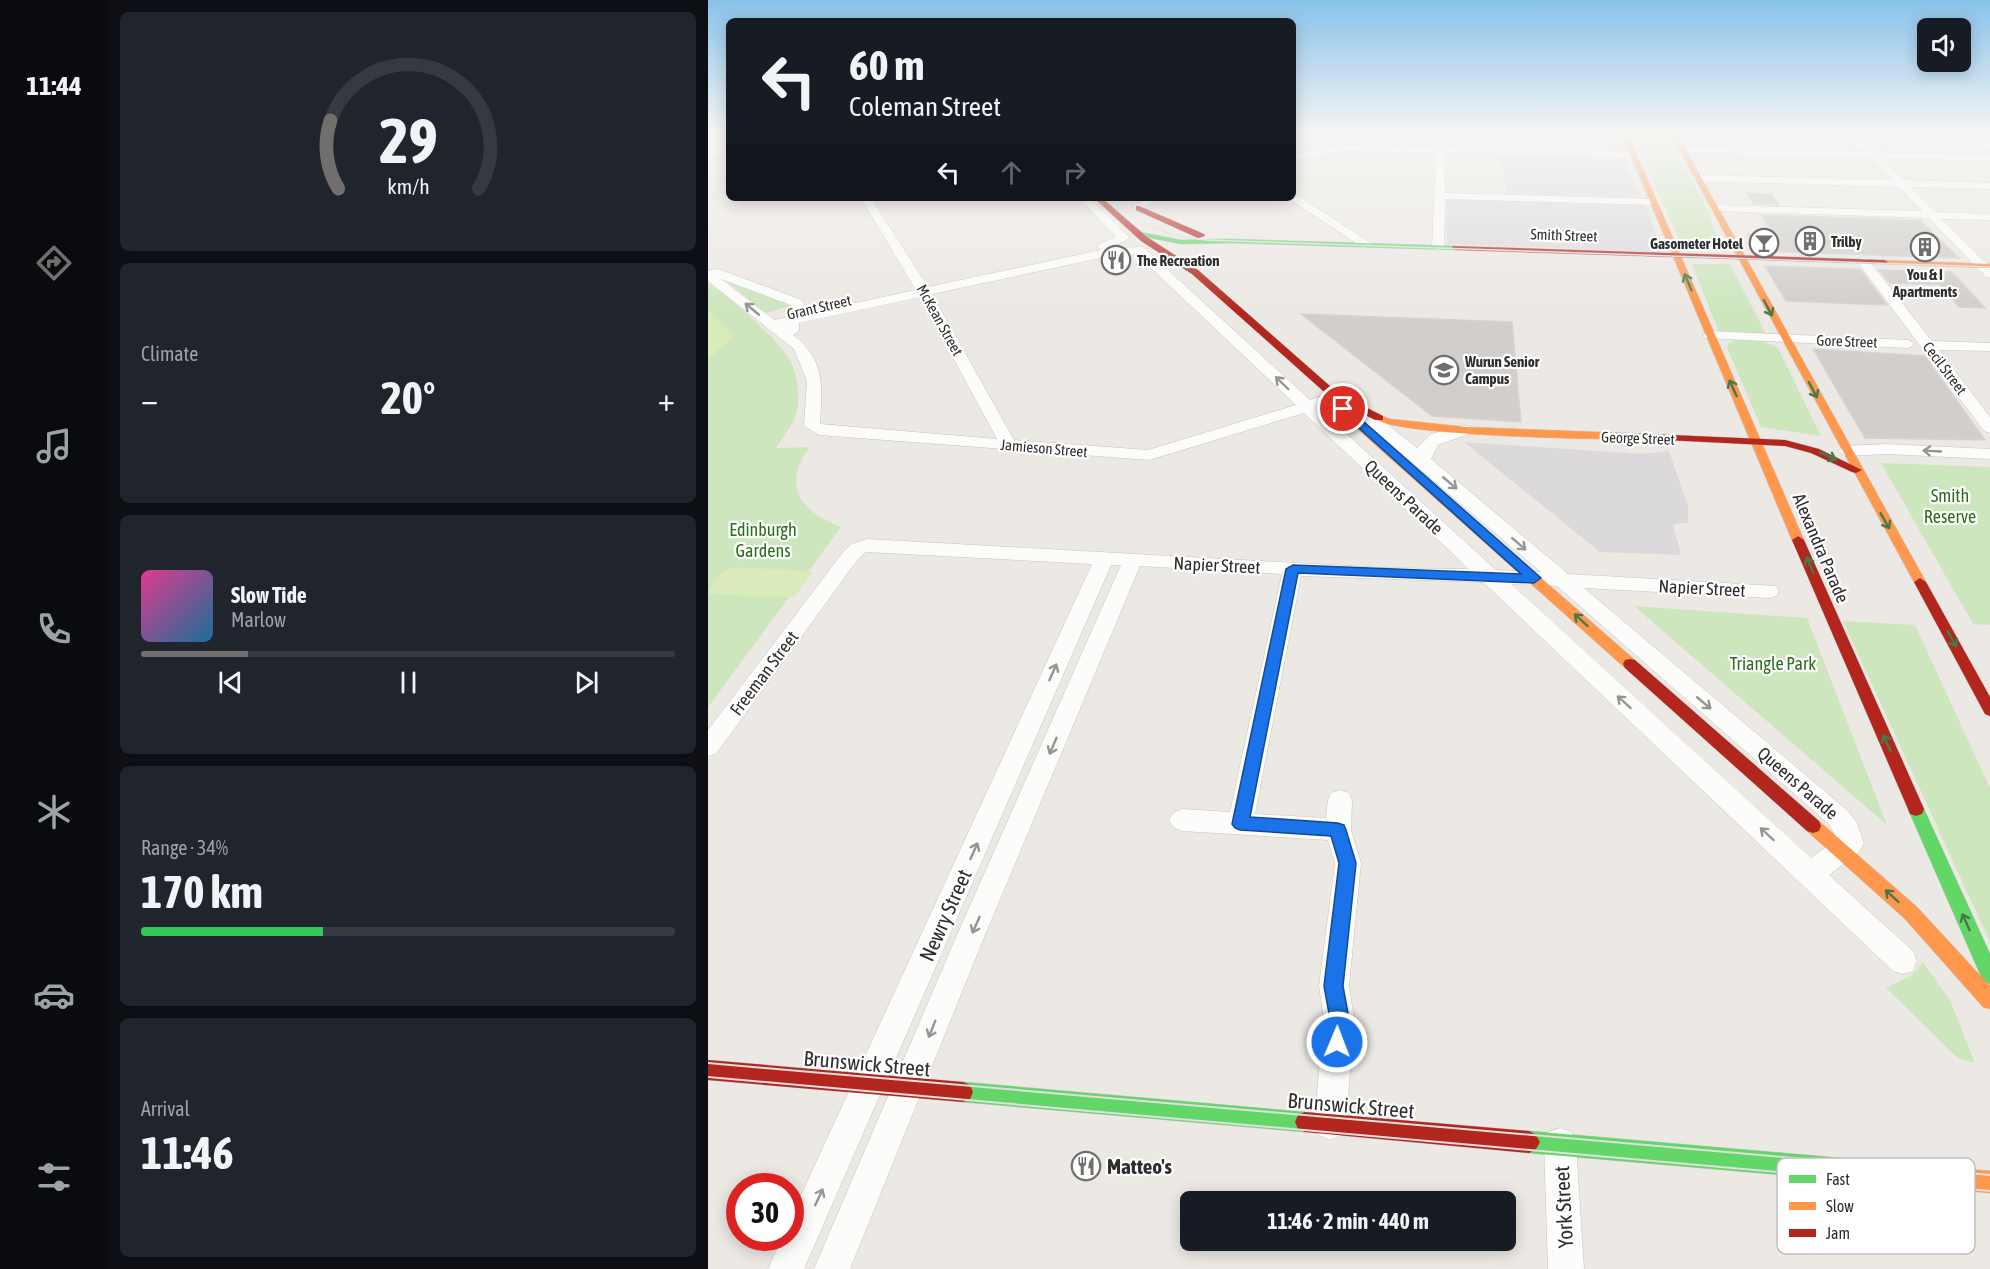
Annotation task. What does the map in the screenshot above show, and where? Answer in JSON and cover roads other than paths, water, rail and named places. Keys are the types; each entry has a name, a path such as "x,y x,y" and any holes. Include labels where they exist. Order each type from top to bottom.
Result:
{"main road":[{"name":"Alexandra Parade","path":"1649,191 1756,442 1990,975"},
{"path":"1705,191 1856,470 1990,710"},
{"name":"Queens Parade","path":"1100,201 1125,244 1195,272 1417,464 1534,578 1634,655"},
{"path":"1138,203 1191,233 1230,241"},
{"name":"Queens Parade","path":"1138,203 1167,240 1196,266 1195,272"},
{"name":"Smith Street","path":"1125,244 1167,240 1230,241 1863,261 1987,268"},
{"name":"Queens Parade","path":"1345,404 1388,422 1415,427"},
{"path":"1399,441 1415,427"},
{"name":"George Street","path":"1415,427 1789,443 1808,448 1856,470"},
{"path":"1842,852 1911,913 1990,1000"},
{"name":"Brunswick Street","path":"708,1070 1777,1163"},
{"name":"Brunswick Street","path":"1975,1181 1990,1182"}],"street":[{"path":"1438,247 1440,191"},
{"path":"1908,191 1987,268"},
{"path":"1440,196 1654,202"},
{"path":"1296,199 1368,245"},
{"name":"McKean Street","path":"868,201 922,288 1009,445"},
{"path":"1087,201 1123,237 1125,244"},
{"path":"1715,208 1990,217"},
{"name":"Grant Street","path":"770,325 796,315 1125,244"},
{"name":"Queens Parade","path":"1125,244 1140,250 1175,282 1487,576 1811,873 1903,961"},
{"name":"Cecil Street","path":"1863,261 1990,428"},
{"path":"708,273 791,300 798,305 791,328 796,343"},
{"path":"708,273 770,325 796,343"},
{"name":"Gore Street","path":"1710,335 1908,344"},
{"name":"Jamieson Street","path":"796,343 814,375 816,394 813,428 1149,455 1271,420 1345,404"},
{"path":"1928,345 1990,347"},
{"name":"Queens Parade","path":"1345,404 1399,441 1417,464 1561,580 1634,655 1839,818 1851,837 1851,843 1842,852"},
{"path":"1417,464 1424,447 1431,440 1466,430"},
{"path":"1846,451 1886,449 1990,454"},
{"name":"Napier Street","path":"864,550 989,553 1769,591"},
{"name":"Freeman Street","path":"708,747 821,599 864,550"},
{"name":"Newry Street","path":"786,1269 870,1084 1118,560"},
{"name":"Newry Street","path":"832,1269 908,1088 1118,560"},
{"path":"1240,824 1293,569"},
{"path":"1594,675 1634,655"},
{"path":"1330,1125 1339,1019 1334,986 1348,863 1338,830 1340,800"},
{"path":"1182,820 1338,830"},
{"path":"1811,873 1842,852"},
{"name":"York Street","path":"1560,1144 1566,1269"}],"tram line":[{"path":"1112,201 1142,222 1165,232 1206,240 1990,267"},
{"path":"708,1063 1795,1158"},
{"path":"708,1077 1777,1172"},
{"path":"1975,1174 1990,1175"},
{"path":"1975,1190 1990,1191"}],"place":[{"name":"Trilby","path":"1810,241"},
{"name":"Gasometer Hotel","path":"1764,243"},
{"name":"You & I Apartments","path":"1925,247"},
{"name":"The Recreation","path":"1116,260"},
{"name":"Wurun Senior Campus","path":"1444,370"},
{"name":"Matteo's","path":"1086,1166"}],"park label":[{"name":"Smith Reserve","path":"1950,505"},
{"name":"Edinburgh Gardens","path":"763,539"},
{"name":"Triangle Park","path":"1773,663"}]}
